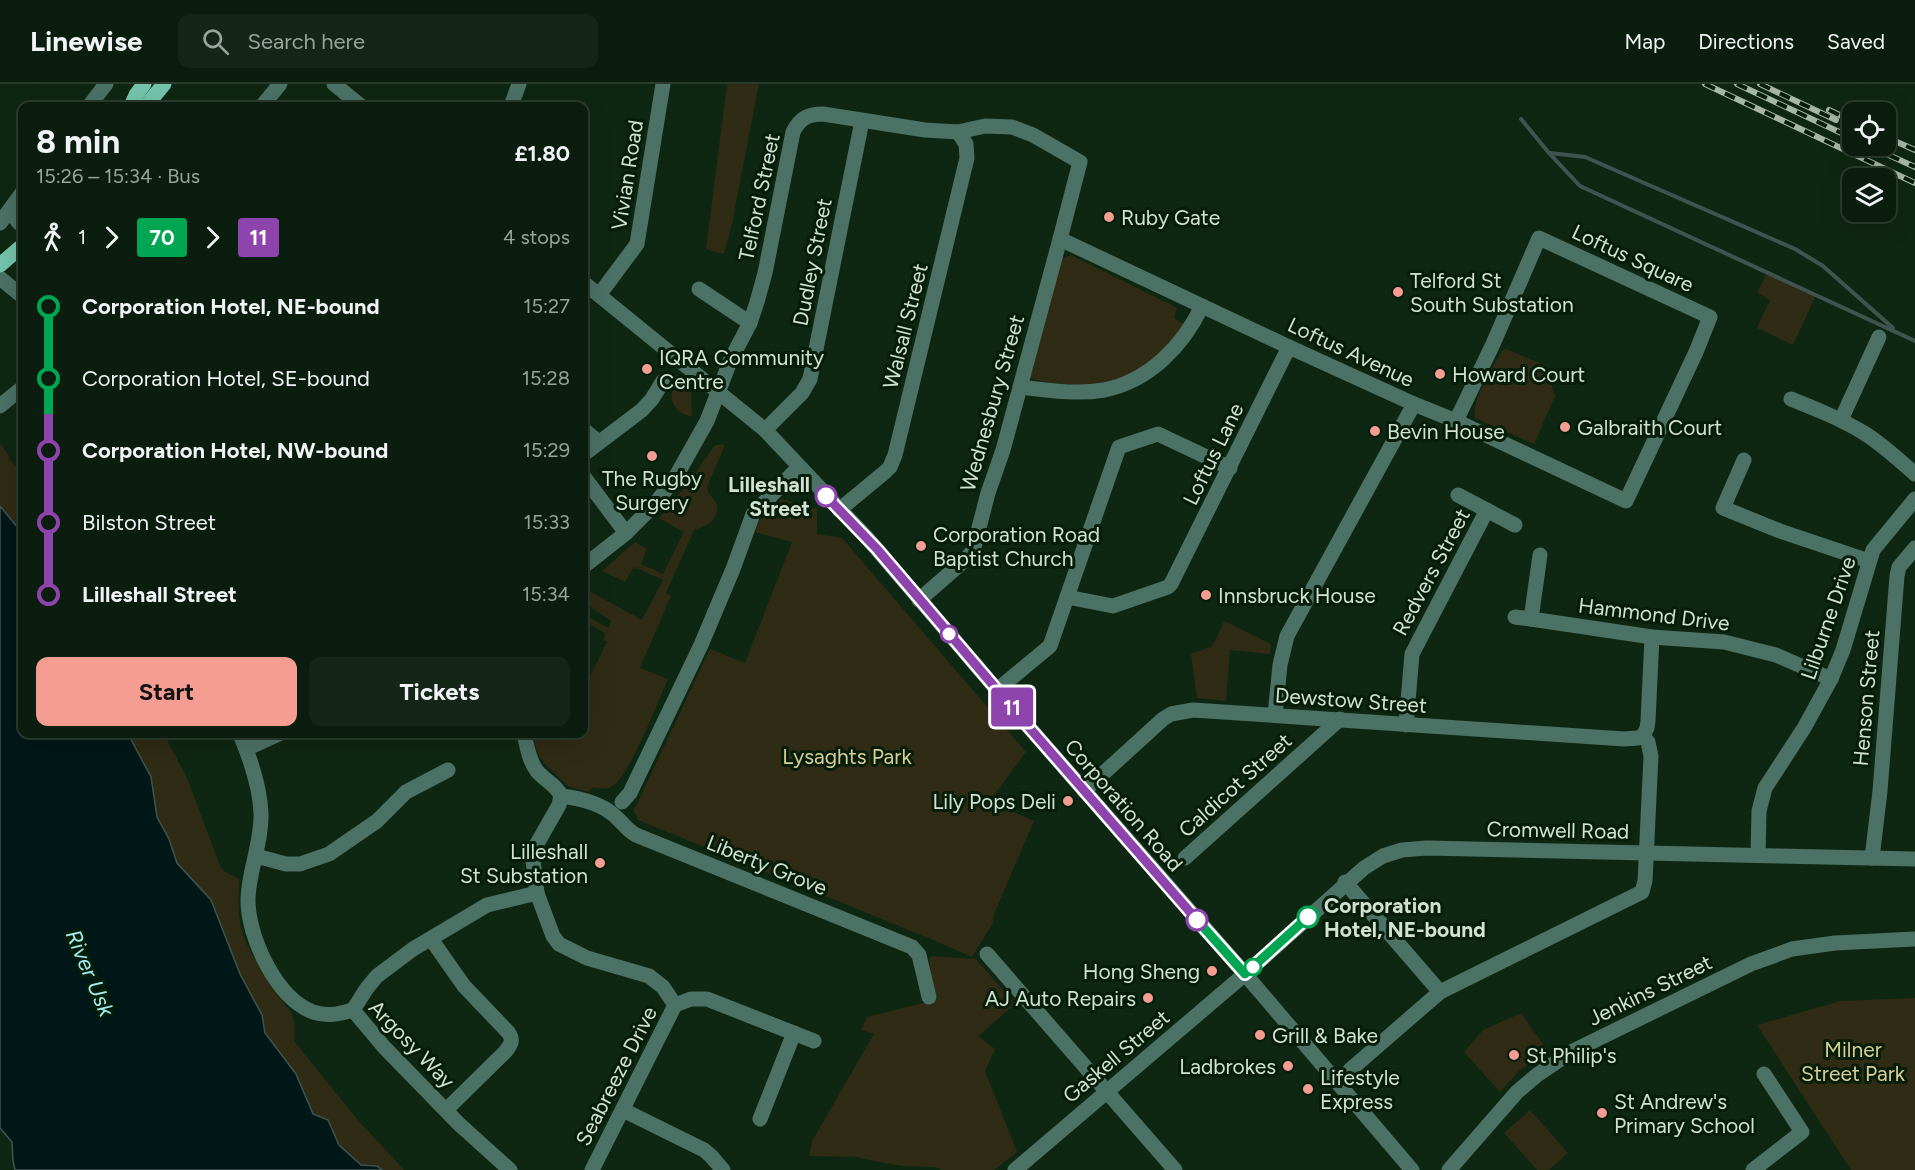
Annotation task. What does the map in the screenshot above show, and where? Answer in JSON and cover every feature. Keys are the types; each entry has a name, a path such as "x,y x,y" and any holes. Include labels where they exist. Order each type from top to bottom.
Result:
{"main road":[{"path":"133,102 144,84"},
{"path":"149,102 164,84"},
{"path":"0,265 18,249"}],"street":[{"path":"92,102 106,84"},
{"path":"265,102 280,84"},
{"path":"334,84 356,102"},
{"path":"512,102 519,84"},
{"name":"Vivian Road","path":"599,295 638,244 663,84"},
{"name":"Telford Street","path":"588,563 626,532 654,505 675,478 707,421 731,359 750,323 765,273 792,138 796,126 806,116 814,114 925,130 958,132 985,126 1012,127 1033,135 1080,162 1060,239"},
{"name":"Dudley Street","path":"765,430 802,393 810,379 862,121"},
{"name":"Walsall Street","path":"840,510 890,467 895,455 967,158 966,144 958,132"},
{"path":"18,198 4,217 18,223"},
{"name":"Loftus Square","path":"1456,422 1539,238 1710,317 1626,501"},
{"name":"Wednesbury Street","path":"919,600 973,551 1060,239"},
{"name":"Loftus Avenue","path":"1060,239 1289,347 1626,501"},
{"path":"0,278 18,293"},
{"name":"Corporation Road","path":"588,286 765,430 868,539 1412,1170"},
{"path":"699,289 750,323"},
{"path":"1020,387 1085,392 1105,389 1138,377 1157,366 1173,350 1190,329 1203,306"},
{"path":"1841,420 1879,337"},
{"name":"Loftus Lane","path":"1067,597 1113,606 1168,587 1174,580 1289,347"},
{"path":"588,451 642,410 663,381"},
{"path":"0,406 18,391"},
{"path":"1791,399 1841,420 1875,441 1915,474"},
{"path":"1275,715 1282,649 1287,636 1413,404"},
{"path":"588,433 599,442"},
{"path":"998,690 1050,646 1119,447 1158,434 1230,468"},
{"path":"1744,460 1717,506 1780,531 1869,561"},
{"path":"622,802 630,793 701,645 753,514 799,467"},
{"path":"588,482 626,532"},
{"name":"Redvers Street","path":"1458,495 1515,525"},
{"name":"Lilburne Drive","path":"1758,855 1759,811 1765,788 1804,728 1831,679 1846,640 1869,561 1876,546 1915,499"},
{"name":"Redvers Street","path":"1406,725 1412,654 1487,510"},
{"name":"Henson Street","path":"1872,858 1880,792 1897,576 1899,567 1915,548"},
{"name":"Hammond Drive","path":"1540,555 1523,618 1652,637 1706,640 1743,646 1776,656 1831,679"},
{"path":"1350,1070 1440,992 1642,892 1645,881 1651,756 1648,742 1643,736 1648,725 1652,637"},
{"name":"Dewstow Street","path":"1084,791 1171,714 1193,710 1624,739 1643,736"},
{"name":"Caldicot Street","path":"1185,858 1340,719"},
{"name":"Argosy Way","path":"242,738 258,794 261,814 256,856 249,883 250,917 254,936 282,989 293,1000 312,1012 330,1016 353,1010 384,1047 510,1170"},
{"path":"246,749 270,738"},
{"path":"525,738 536,770 557,789 561,796 559,805 534,849 537,893 548,927 559,944 587,958 649,976 663,987 675,1005"},
{"path":"256,856 286,864 300,864 328,854 377,821 406,792 448,770"},
{"name":"Liberty Grove","path":"561,796 582,800 608,810 636,835 912,947 919,955 929,997"},
{"name":"Cromwell Road","path":"1245,974 1346,882 1383,856 1402,850 1427,848 1915,859"},
{"path":"1346,882 1440,992"},
{"path":"353,1010 377,976 413,950 487,905 537,893"},
{"path":"431,939 464,986 508,1032 512,1040 505,1052 446,1110"},
{"name":"Jenkins Street","path":"1449,1170 1517,1092 1571,1052 1751,964 1792,949 1835,943 1915,939"},
{"path":"987,954 1175,1170"},
{"name":"Gaskell Street","path":"1014,1170 1245,974"},
{"name":"Seabreeze Drive","path":"592,1170 675,1005 691,999 707,999 814,1041"},
{"path":"760,1119 794,1033"},
{"path":"1753,1170 1802,1132 1764,1074"},
{"path":"623,1110 704,1150 723,1170"}],"green space":[{"path":"727,84 759,84 724,254 706,249"},
{"path":"1071,255 1177,308 1174,318 1184,324 1152,360 1134,372 1116,380 1097,384 1053,383 1028,378 1062,259"},
{"path":"1767,272 1816,295 1793,345 1757,328 1770,300 1757,293"},
{"path":"1506,349 1545,365 1555,396 1534,444 1475,418 1479,393 1502,351"},
{"path":"685,381 691,384 692,416 678,410 672,401 673,392"},
{"path":"0,443 10,461 18,467 18,628 0,608"},
{"path":"725,445 707,487 716,503 716,514 708,524 694,530 666,593 671,596 640,668 668,679 634,755 618,781 604,789 593,787 589,792 568,786 543,762 537,752 534,738 588,738 588,678 607,642 603,640 606,634 588,623 588,619 589,617 609,628 611,621 588,605 588,592 642,620 663,580 634,567 625,582 602,571 635,542 647,549 641,564 663,574 684,532 659,518 690,481 714,446"},
{"name":"Lysaghts Park","path":"782,499 817,509 817,534 842,538 1026,752 995,794 1000,806 1034,821 994,914 993,923 972,957 638,820 634,810 710,649 745,663 792,542 755,532 759,521"},
{"path":"1224,621 1271,644 1270,654 1230,650 1226,701 1197,698 1191,654 1213,646"},
{"path":"66,738 166,738 187,778 220,866 225,872 239,879 239,914 243,935 269,984 292,1015 295,1030 294,1041 357,1119 404,1170 287,1170"},
{"path":"930,956 976,959 1015,1004 978,1036 995,1049 985,1071 1017,1152 994,1170 942,1170 935,1167 901,1166 855,1157 809,1156 812,1141 874,1034 861,1030 867,1017 938,999 931,978"},
{"name":"Milner Street Park","path":"1915,998 1915,1170 1851,1170 1757,1025 1840,1001"},
{"path":"1521,1013 1548,1051 1520,1070 1500,1092 1464,1052 1483,1030"},
{"path":"1530,1110 1568,1153 1549,1170 1537,1170 1504,1133"}],"water":[{"name":"River Usk","path":"0,506 18,528 18,738 130,738 151,777 157,817 169,839 177,863 211,900 240,974 262,1015 265,1033 296,1074 313,1114 328,1120 339,1145 361,1165 377,1166 382,1170 15,1170 12,1142 0,1128"}],"waterway":[{"path":"1521,119 1580,186 1915,341"},
{"path":"1550,153 1585,157 1795,249 1823,266 1893,328"}],"railway":[{"path":"1705,84 1915,183"},
{"path":"1737,84 1842,133"},
{"path":"1760,84 1836,120"},
{"path":"1829,110 1842,116"},
{"path":"1896,141 1915,150"},
{"path":"1891,156 1915,167"}],"bus line":[{"name":"11","path":"826,496 877,549 1197,920"},
{"name":"70","path":"1197,920 1245,974 1308,917"}],"place":[{"name":"Ruby Gate","path":"1109,217"},
{"name":"Telford St South Substation","path":"1398,292"},
{"name":"IQRA Community Centre","path":"647,369"},
{"name":"Howard Court","path":"1440,374"},
{"name":"Galbraith Court","path":"1565,427"},
{"name":"Bevin House","path":"1375,431"},
{"name":"The Rugby Surgery","path":"652,456"},
{"name":"Lilleshall Street","path":"826,496"},
{"name":"Corporation Road Baptist Church","path":"921,546"},
{"name":"Innsbruck House","path":"1206,595"},
{"name":"Lily Pops Deli","path":"1068,801"},
{"name":"Lilleshall St Substation","path":"600,863"},
{"name":"Corporation Hotel, NE-bound","path":"1308,917"},
{"name":"Hong Sheng","path":"1212,971"},
{"name":"AJ Auto Repairs","path":"1148,998"},
{"name":"Grill & Bake","path":"1260,1035"},
{"name":"St Philip's","path":"1514,1055"},
{"name":"Ladbrokes","path":"1288,1066"},
{"name":"Lifestyle Express","path":"1308,1089"},
{"name":"St Andrew's Primary School","path":"1602,1113"}]}
